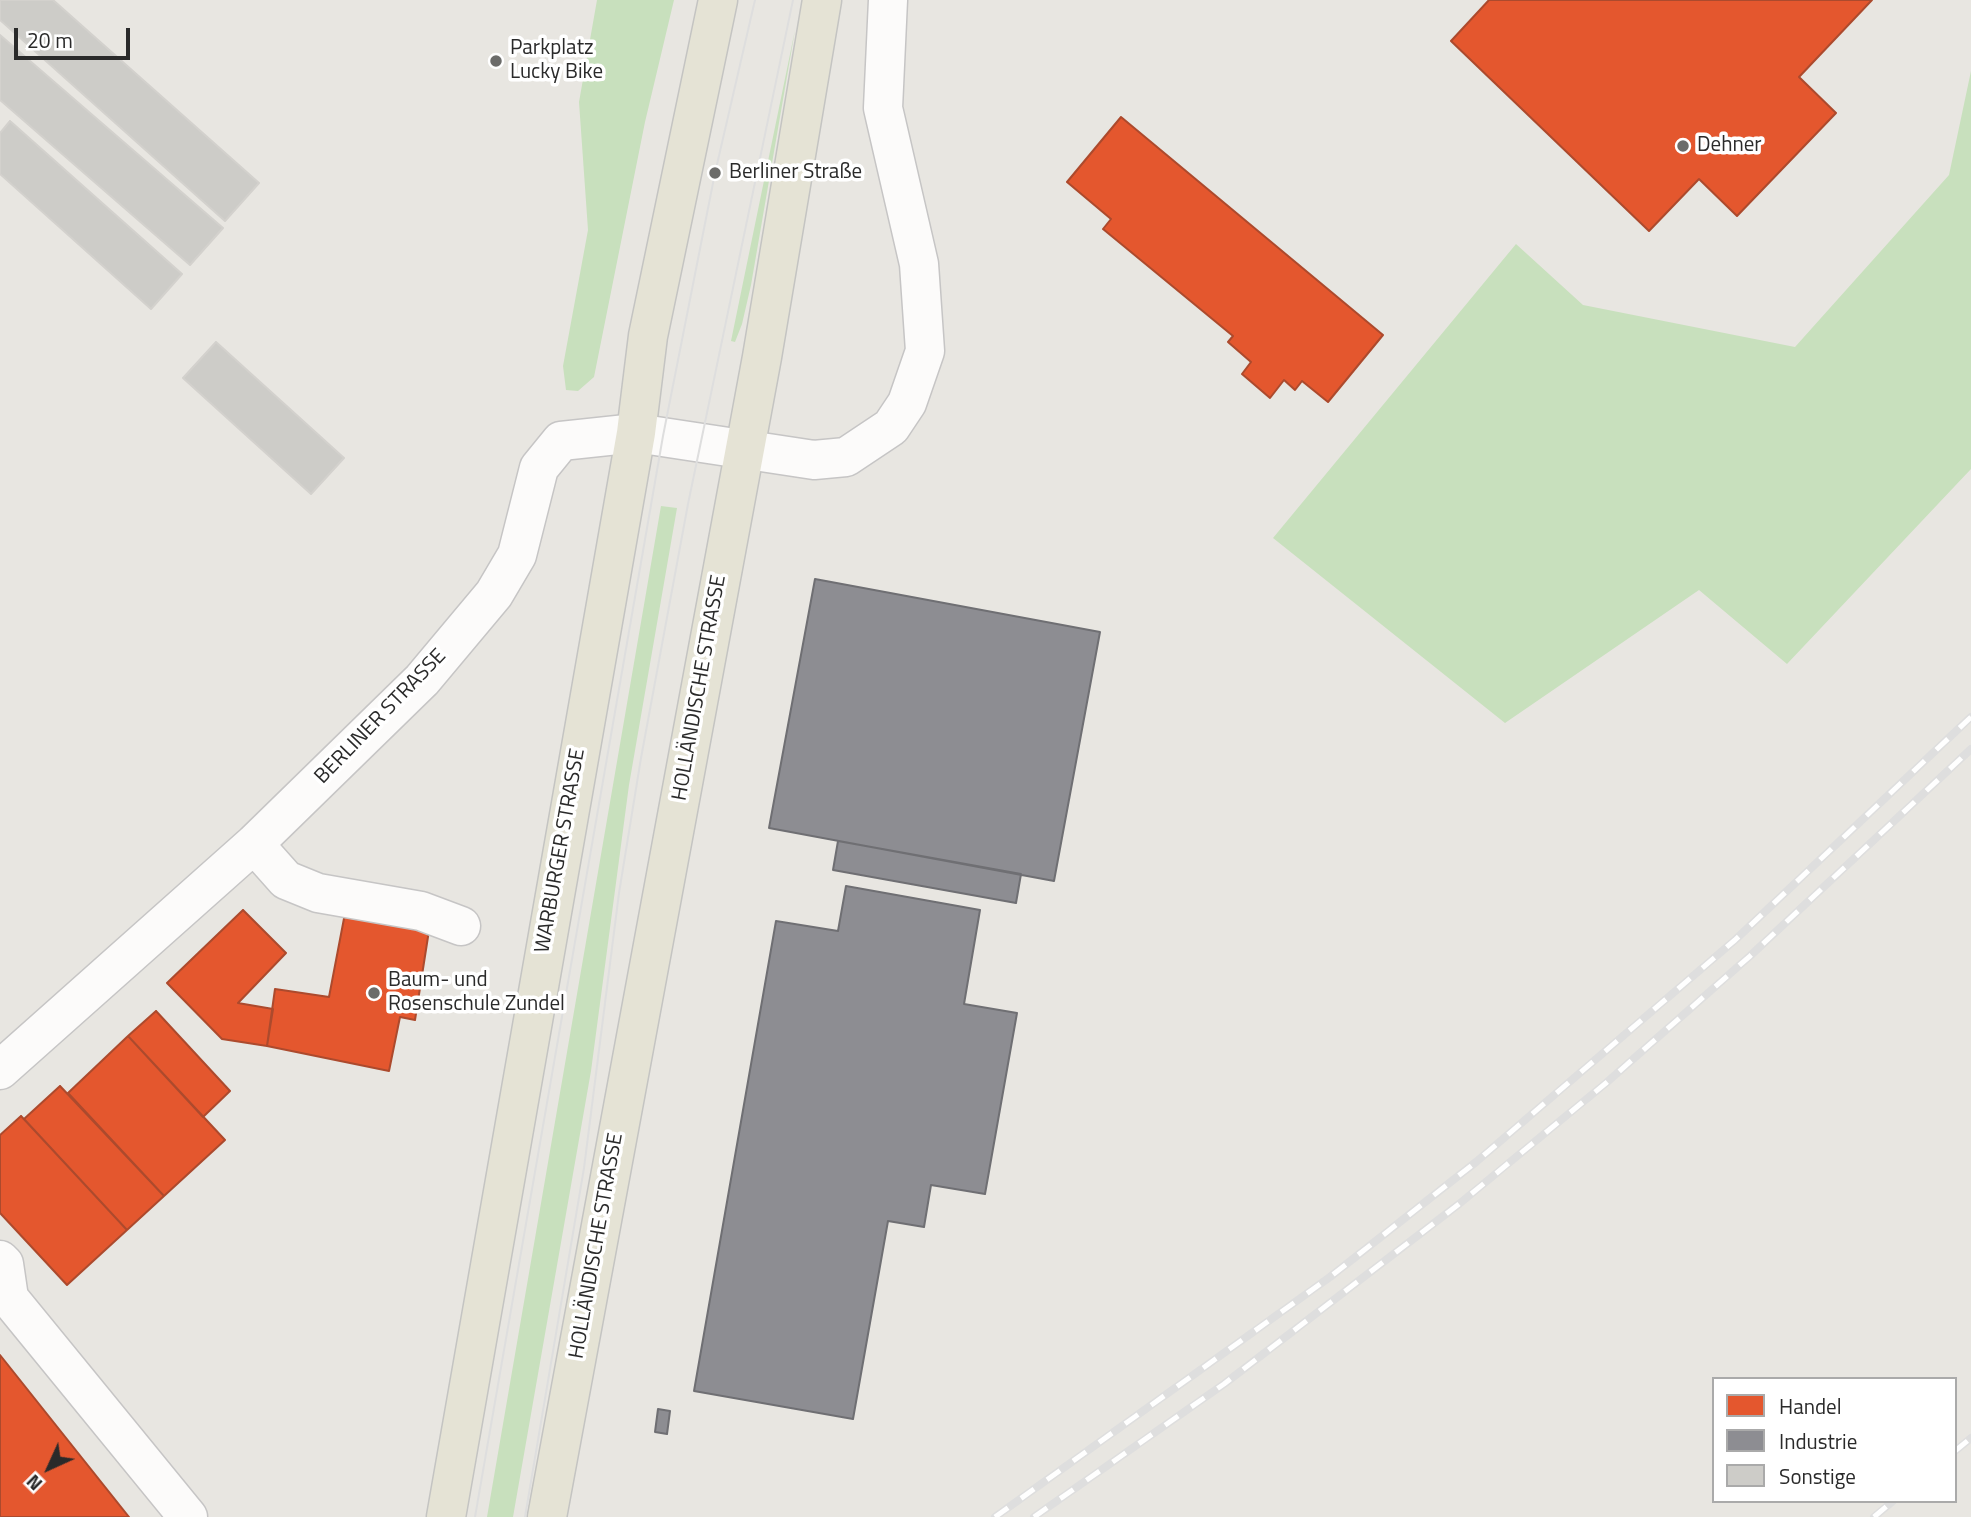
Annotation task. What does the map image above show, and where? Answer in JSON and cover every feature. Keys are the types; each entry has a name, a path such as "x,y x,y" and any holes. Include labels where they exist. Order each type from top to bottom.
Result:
{"main road":[{"path":"636,433 648,336 718,0"},
{"name":"HOLLÄNDISCHE STRASSE","path":"547,1517 743,447 762,357 822,0"},
{"name":"WARBURGER STRASSE","path":"446,1517 636,433"}],"street":[{"path":"743,447 814,460 846,457 891,427 907,403 925,351 919,264 883,108 888,0"},
{"name":"BERLINER STRASSE","path":"0,1070 254,844 422,680 495,594 517,555 539,468 561,441 636,433 743,447"},
{"path":"254,844 286,880 318,893 421,911 461,926"},
{"path":"0,1260 9,1298 188,1517"}],"green space":[{"path":"597,0 674,0 645,122 594,377 578,391 566,390 563,366 588,230 579,102"},
{"path":"795,30 751,285 735,342 731,341"},
{"path":"1971,71 1971,469 1787,664 1699,590 1505,723 1273,538 1516,244 1583,305 1795,347 1949,175"},
{"path":"661,506 677,508 629,785 591,1071 513,1517 487,1517"}],"building: Handel":[{"name":"Dehner","path":"1489,0 1872,0 1799,77 1836,113 1737,216 1699,179 1649,231 1451,41"},
{"path":"1121,117 1383,335 1328,402 1302,381 1295,390 1284,380 1270,398 1242,374 1251,362 1228,342 1233,336 1103,229 1111,219 1067,182"},
{"name":"Baum- und Rosenschule Zundel","path":"346,908 430,924 415,1020 400,1017 389,1071 267,1046 275,989 329,997"},
{"path":"243,910 286,953 238,1003 273,1009 267,1046 222,1039 167,983"},
{"path":"156,1011 230,1091 203,1117 128,1036"},
{"path":"128,1036 225,1140 164,1196 68,1093"},
{"path":"60,1086 164,1196 127,1230 24,1119"},
{"path":"21,1116 127,1230 67,1285 0,1213 0,1135"},
{"path":"0,1355 129,1517 0,1517"}],"building: Industrie":[{"path":"815,579 1100,632 1054,881 769,828"},
{"path":"838,841 1021,874 1016,903 833,870"},
{"path":"846,886 980,910 964,1004 1017,1013 985,1194 931,1185 924,1227 888,1221 853,1419 694,1391 776,921 838,931"},
{"path":"658,1409 670,1411 667,1434 655,1432"}],"building: Sonstige":[{"path":"0,0 53,0 259,183 225,221 0,20"},
{"path":"0,35 223,228 190,265 0,100"},
{"path":"10,121 182,274 151,309 0,174 0,133"},
{"path":"216,342 344,458 311,494 183,378"}],"tram line":[{"path":"475,1517 663,436 715,173 755,0"},
{"path":"525,1517 584,1168 619,893 641,758 688,504 793,0"}],"railway":[{"path":"995,1517 1330,1277 1476,1162 1735,940 1971,717"},
{"path":"1034,1517 1224,1384 1459,1204 1606,1083 1750,956 1971,749"},
{"path":"1957,1449 1971,1438"},
{"path":"1874,1517 1891,1503"}],"place":[{"name":"Parkplatz Lucky Bike","path":"496,61"},
{"name":"Dehner","path":"1683,146"},
{"name":"Berliner Straße","path":"715,173"},
{"name":"Baum- und Rosenschule Zundel","path":"374,993"}]}
